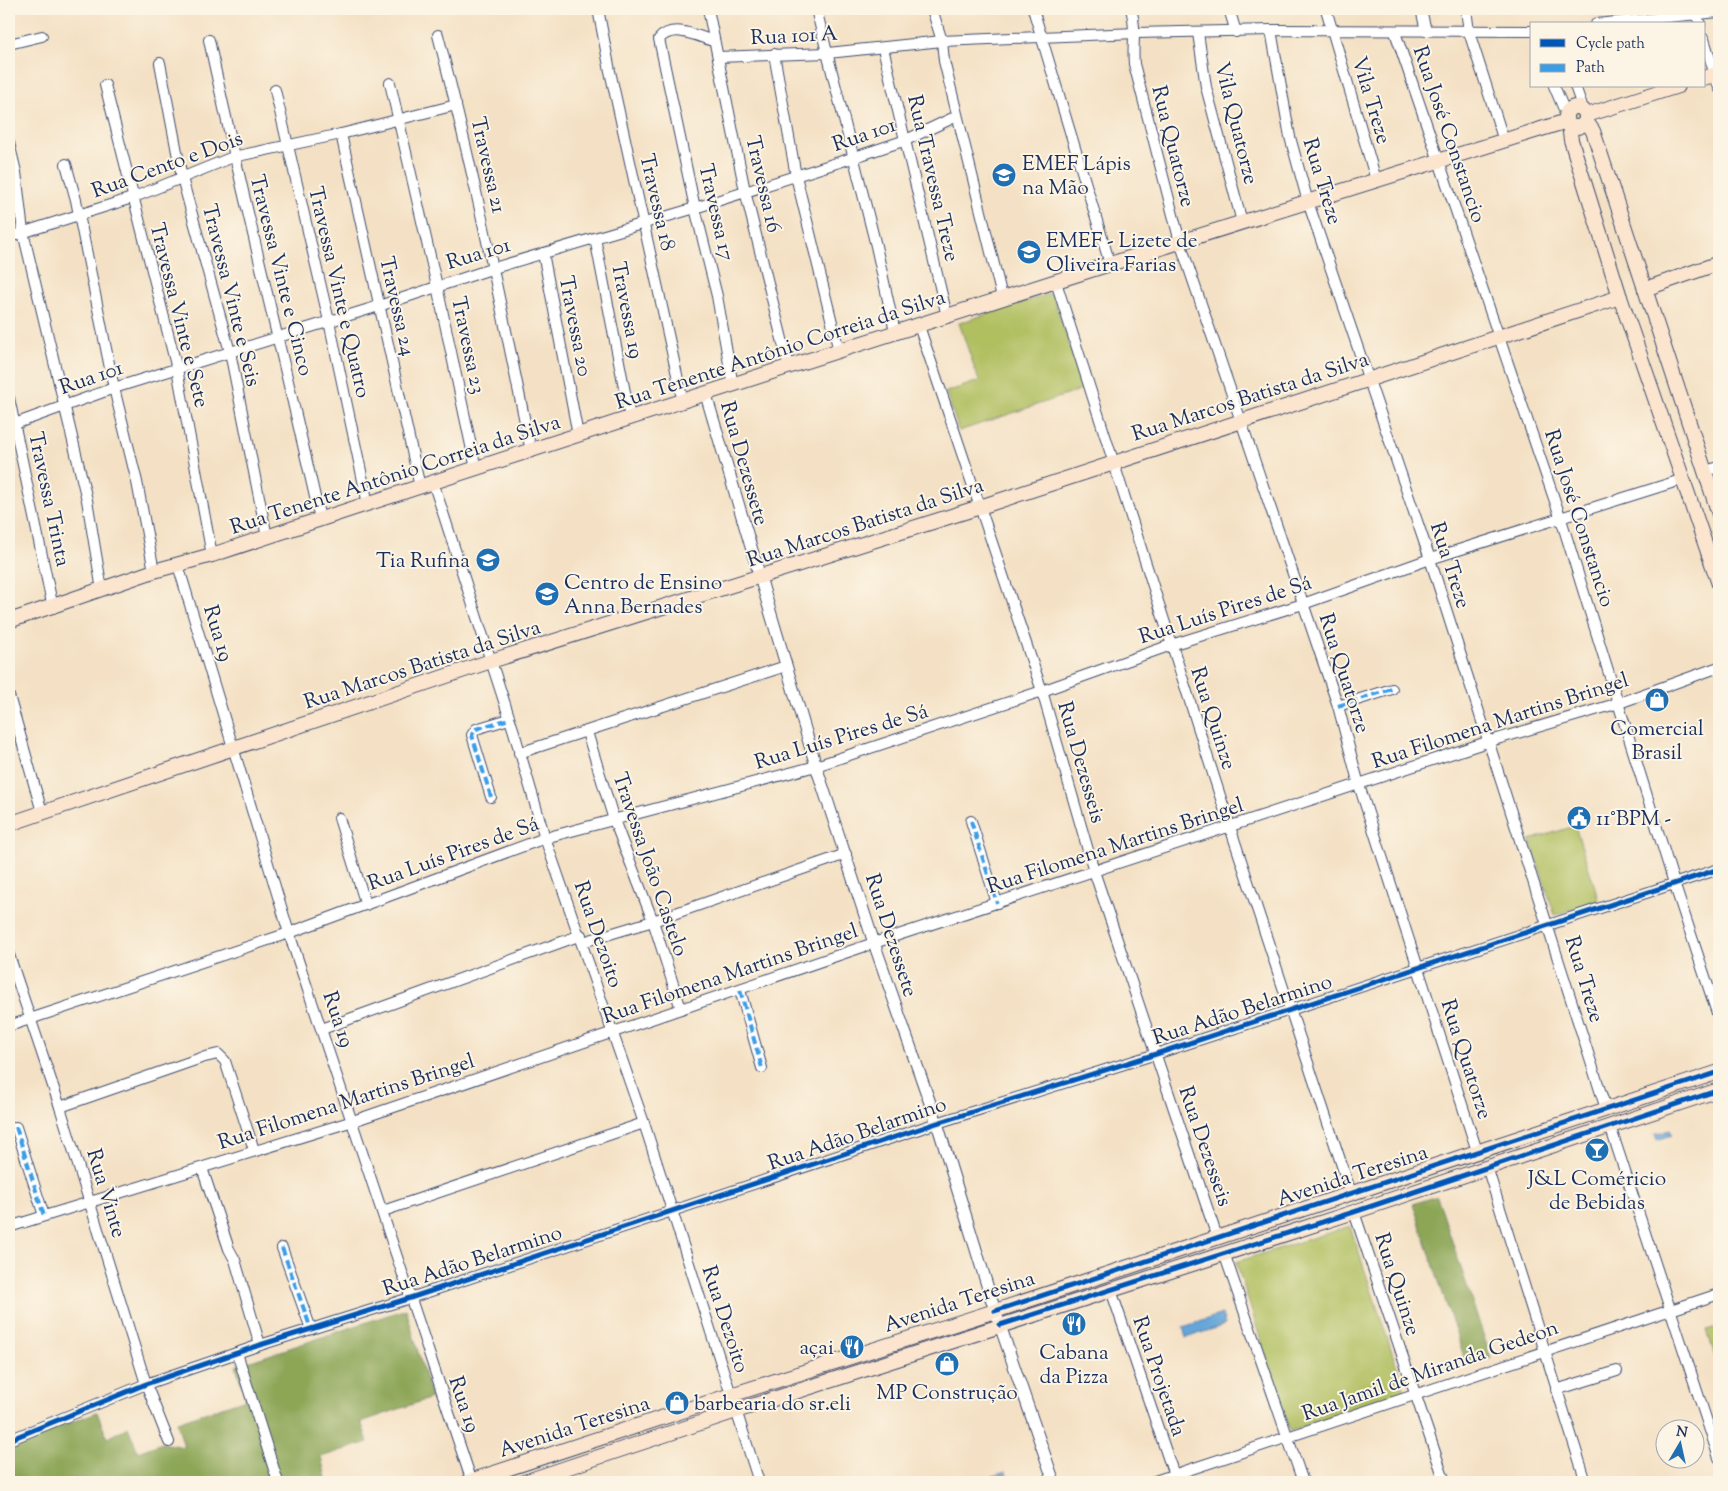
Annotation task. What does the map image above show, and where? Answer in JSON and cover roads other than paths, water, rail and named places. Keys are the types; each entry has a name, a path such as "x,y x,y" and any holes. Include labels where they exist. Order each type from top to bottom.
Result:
{"main road":[{"path":"1664,88 1650,90 1585,115 1593,131 1719,514"},
{"name":"Rua Tenente Antônio Correia da Silva","path":"9,621 53,608 154,571 178,566 895,332 919,326 1002,297 1056,282 1568,120 1578,128 1585,115"},
{"path":"1568,120 1571,140 1620,296 1719,584"},
{"path":"1645,289 1719,263"},
{"path":"1620,296 1622,285 1629,280 1637,280 1645,289"},
{"path":"1620,296 1630,305 1636,304 1642,301 1645,289"},
{"name":"Rua Marcos Batista da Silva","path":"9,824 491,661 980,506 1620,296"},
{"path":"1700,527 1719,519"},
{"name":"Avenida Teresina","path":"470,1482 1719,1072"},
{"name":"Avenida Teresina","path":"524,1482 736,1410 1354,1212 1719,1090"},
{"path":"1405,1175 1412,1193"},
{"path":"954,1324 959,1339"},
{"path":"916,1336 922,1351"}],"street":[{"name":"Travessa 18","path":"598,9 683,402"},
{"name":"Travessa 16","path":"708,9 745,191 789,367"},
{"path":"816,9 852,158 876,246 895,332"},
{"path":"932,9 942,41 944,61 1002,297"},
{"path":"1033,9 1110,264"},
{"name":"Rua Quatorze","path":"1131,9 1136,33 1132,51 1134,64 1180,242 1338,706 1359,784 1477,1151"},
{"path":"1229,9 1236,32"},
{"name":"Vila Treze","path":"1326,9 1331,32 1376,180"},
{"name":"Rua José Constancio","path":"1421,9 1426,31"},
{"path":"1466,9 1469,32 1504,141"},
{"path":"1626,22 1719,12"},
{"name":"Rua 101 A","path":"718,57 828,53 942,41 1136,33 1271,30 1331,32 1530,31"},
{"name":"Rua Treze","path":"1271,30 1290,137 1308,202 1370,378 1430,559 1606,1109"},
{"name":"Travessa 17","path":"714,41 678,31 664,34 660,39 660,48 695,208 717,296 733,386"},
{"name":"Rua José Constancio","path":"1395,32 1561,519 1674,883 1719,1019"},
{"name":"Vila Quatorze","path":"1198,33 1206,87 1242,222"},
{"name":"Travessa 21","path":"438,35 494,268 531,450"},
{"path":"9,44 42,36"},
{"name":"Travessa Vinte e Cinco","path":"209,40 233,157 279,337 320,519"},
{"path":"1706,47 1713,75 1719,88"},
{"name":"Rua Travessa Treze","path":"883,48 948,316"},
{"path":"774,54 796,176 838,351"},
{"name":"Travessa Vinte e Seis","path":"160,64 182,178 230,352 267,537"},
{"name":"Travessa 23","path":"390,83 400,119 476,468"},
{"name":"Travessa Vinte e Sete","path":"105,85 176,369 212,555"},
{"path":"1555,88 1568,120"},
{"path":"1576,88 1585,115"},
{"name":"Travessa Vinte e Quatro","path":"275,90 329,321 368,504"},
{"name":"Rua Cento e Dois","path":"9,237 132,198 233,157 341,134 456,105"},
{"name":"Rua 101","path":"12,425 114,388 379,306 494,268 695,208 852,158 906,140 957,116"},
{"name":"Travessa 24","path":"341,134 379,306 426,485"},
{"path":"9,143 16,172 23,232 87,500 102,590"},
{"path":"66,164 79,215 114,388 137,482 154,571"},
{"name":"Travessa 19","path":"595,238 630,418"},
{"name":"Travessa 20","path":"543,253 578,435"},
{"name":"Rua Quinze","path":"1056,282 1230,827 1351,1192"},
{"name":"Rua Dezesseis","path":"919,326 1042,691 1094,871 1217,1237"},
{"name":"Rua Dezessete","path":"706,395 816,766 874,943 937,1123 995,1311 1054,1482"},
{"name":"Travessa Trinta","path":"9,398 12,425 53,608"},
{"path":"1706,471 1719,467"},
{"name":"Rua Luís Pires de Sá","path":"9,1026 289,933 545,838 816,766 1042,691 1171,644 1302,604 1430,559 1684,479"},
{"name":"Rua Dezoito","path":"426,485 491,661 545,838 582,939 612,1033 644,1123 759,1482"},
{"name":"Rua 19","path":"178,566 289,933 383,1211 470,1482"},
{"path":"520,753 786,666"},
{"name":"Rua Filomena Martins Bringel","path":"9,1227 353,1121 874,943 1487,742 1619,703 1719,667"},
{"path":"1338,706 1392,689"},
{"path":"9,696 42,812"},
{"path":"491,797 472,735 476,729 509,719"},
{"name":"Travessa João Castelo","path":"587,732 614,820 653,921 681,1008"},
{"path":"339,818 366,905"},
{"path":"971,821 997,903"},
{"path":"322,1029 582,939 653,921 846,854"},
{"name":"Rua Adão Belarmino","path":"9,1440 146,1384 260,1345 410,1298 937,1123 1156,1054 1674,883 1719,870"},
{"name":"Rua Vinte","path":"9,955 60,1107 146,1384 169,1442"},
{"path":"740,990 762,1068"},
{"path":"60,1107 201,1058 221,1055 254,1150"},
{"path":"383,1211 644,1123"},
{"path":"1610,1126 1719,1458"},
{"path":"16,1128 44,1216"},
{"path":"1488,1167 1586,1482"},
{"path":"202,1168 229,1249 235,1260 260,1345"},
{"name":"Rua Quinze","path":"1354,1212 1445,1482"},
{"path":"282,1248 310,1329"},
{"path":"1224,1253 1303,1482"},
{"name":"Rua Projetada","path":"1111,1290 1174,1475"},
{"name":"Rua Jamil de Miranda Gedeon","path":"1152,1482 1719,1294"},
{"path":"237,1353 278,1482"},
{"path":"1556,1390 1616,1371"}],"water":[{"path":"1670,1129 1672,1135 1657,1140 1655,1134"},
{"path":"1222,1314 1225,1325 1186,1338 1183,1327"},
{"path":"1006,1472 1008,1478 994,1482 992,1476"}],"place":[{"name":"EMEF Lápis na Mão","path":"1004,175"},
{"name":"EMEF - Lizete de Oliveira Farias","path":"1029,252"},
{"name":"Tia Rufina","path":"488,560"},
{"name":"Centro de Ensino Anna Bernades","path":"547,594"},
{"name":"Comercial Brasil","path":"1657,700"},
{"name":"11°BPM -","path":"1579,818"},
{"name":"J&L Coméricio de Bebidas","path":"1597,1150"},
{"name":"Cabana da Pizza","path":"1074,1324"},
{"name":"açai","path":"852,1347"},
{"name":"MP Construção","path":"947,1364"},
{"name":"barbearia do sr.eli","path":"677,1403"}]}
